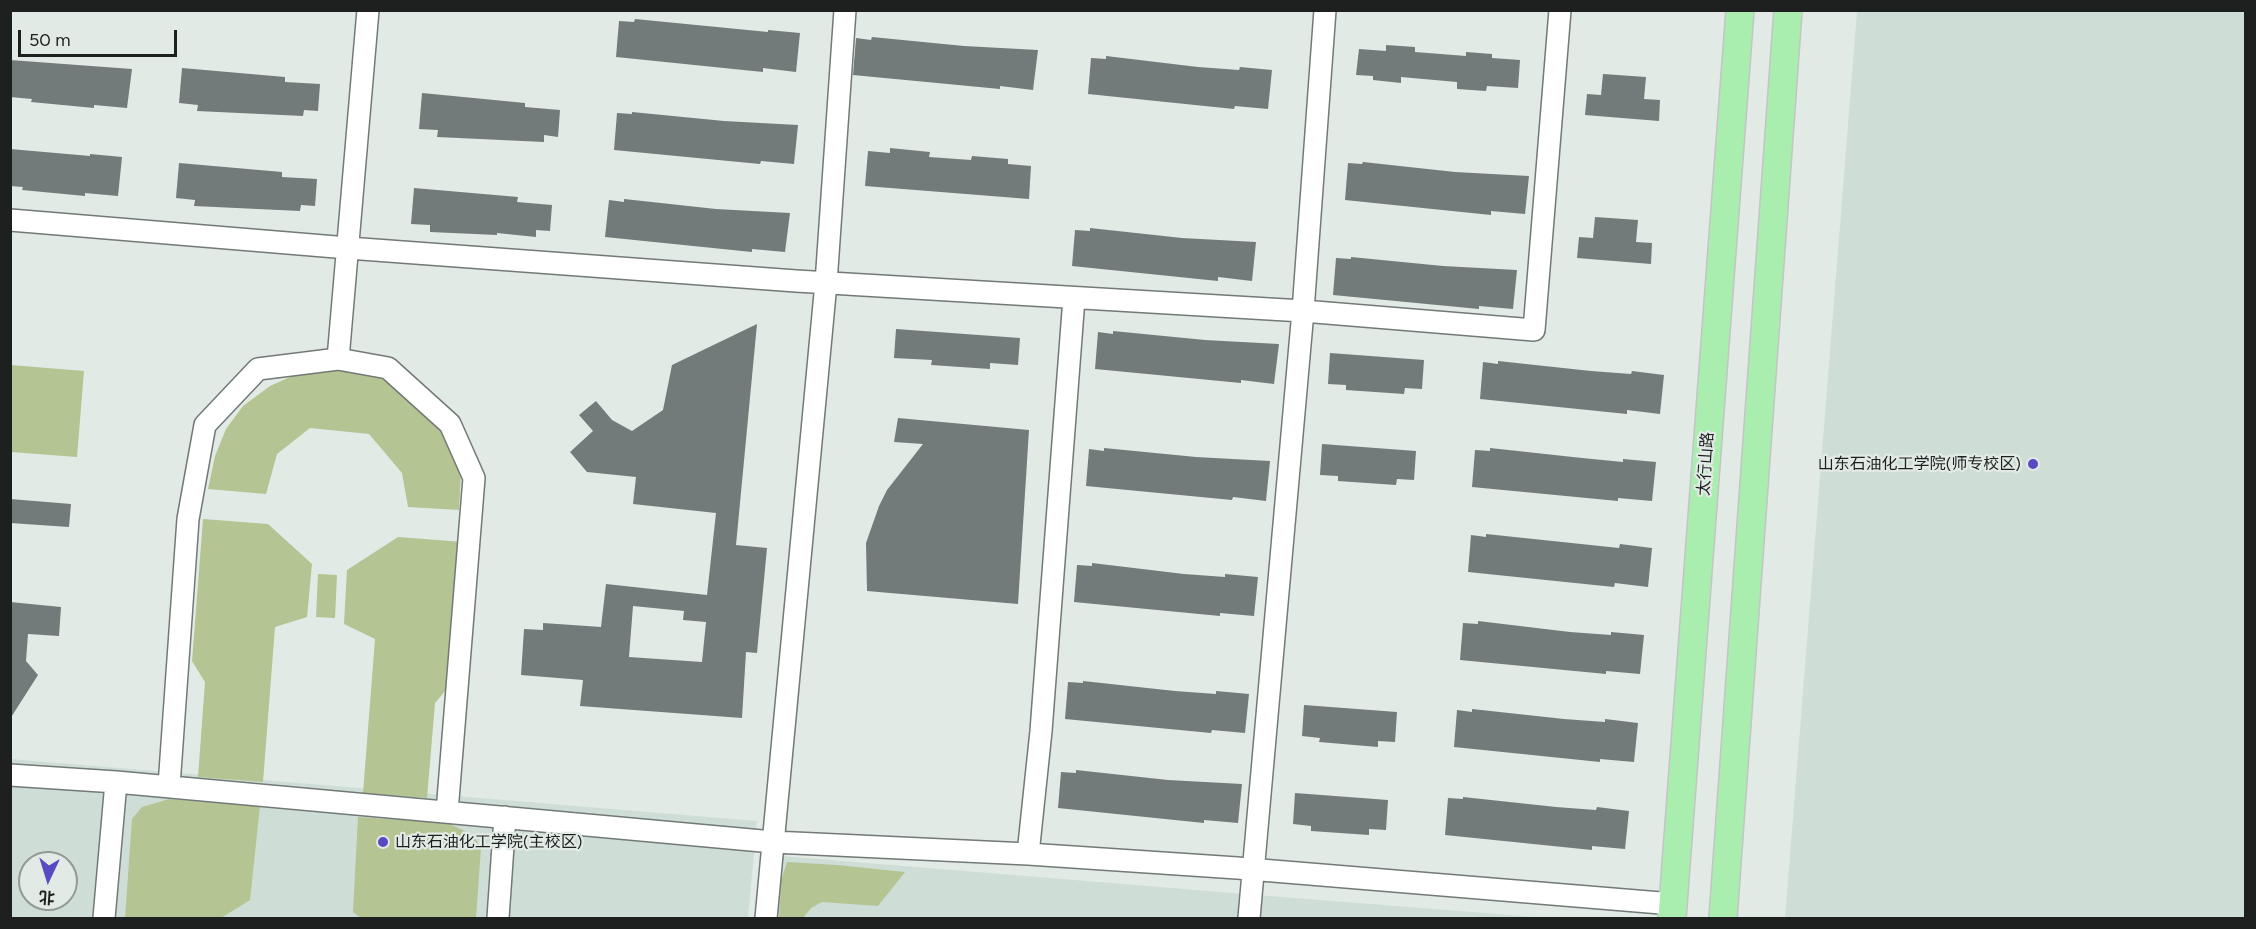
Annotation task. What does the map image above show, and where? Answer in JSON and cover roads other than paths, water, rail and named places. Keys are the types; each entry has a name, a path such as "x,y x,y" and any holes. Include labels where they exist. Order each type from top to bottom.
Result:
{"main road":[{"name":"太行山路","path":"1673,911 1740,10"},
{"path":"1723,918 1788,10"}],"lane":[{"path":"338,359 368,10"},
{"path":"766,918 826,283 845,10"},
{"path":"1249,918 1302,311 1325,10"},
{"path":"10,220 348,248 826,283 1302,311 1534,330 1560,10"},
{"path":"1028,855 1041,731 1074,298"},
{"path":"170,786 188,519 205,425 258,369 338,359 388,368 450,424 474,478 447,812"},
{"path":"10,775 170,786 773,842 1254,869 1673,911"},
{"path":"104,918 117,782"},
{"path":"498,918 505,816"}],"place":[{"name":"山东石油化工学院(师专校区)","path":"2033,464"},
{"name":"山东石油化工学院(主校区)","path":"383,842"}]}
